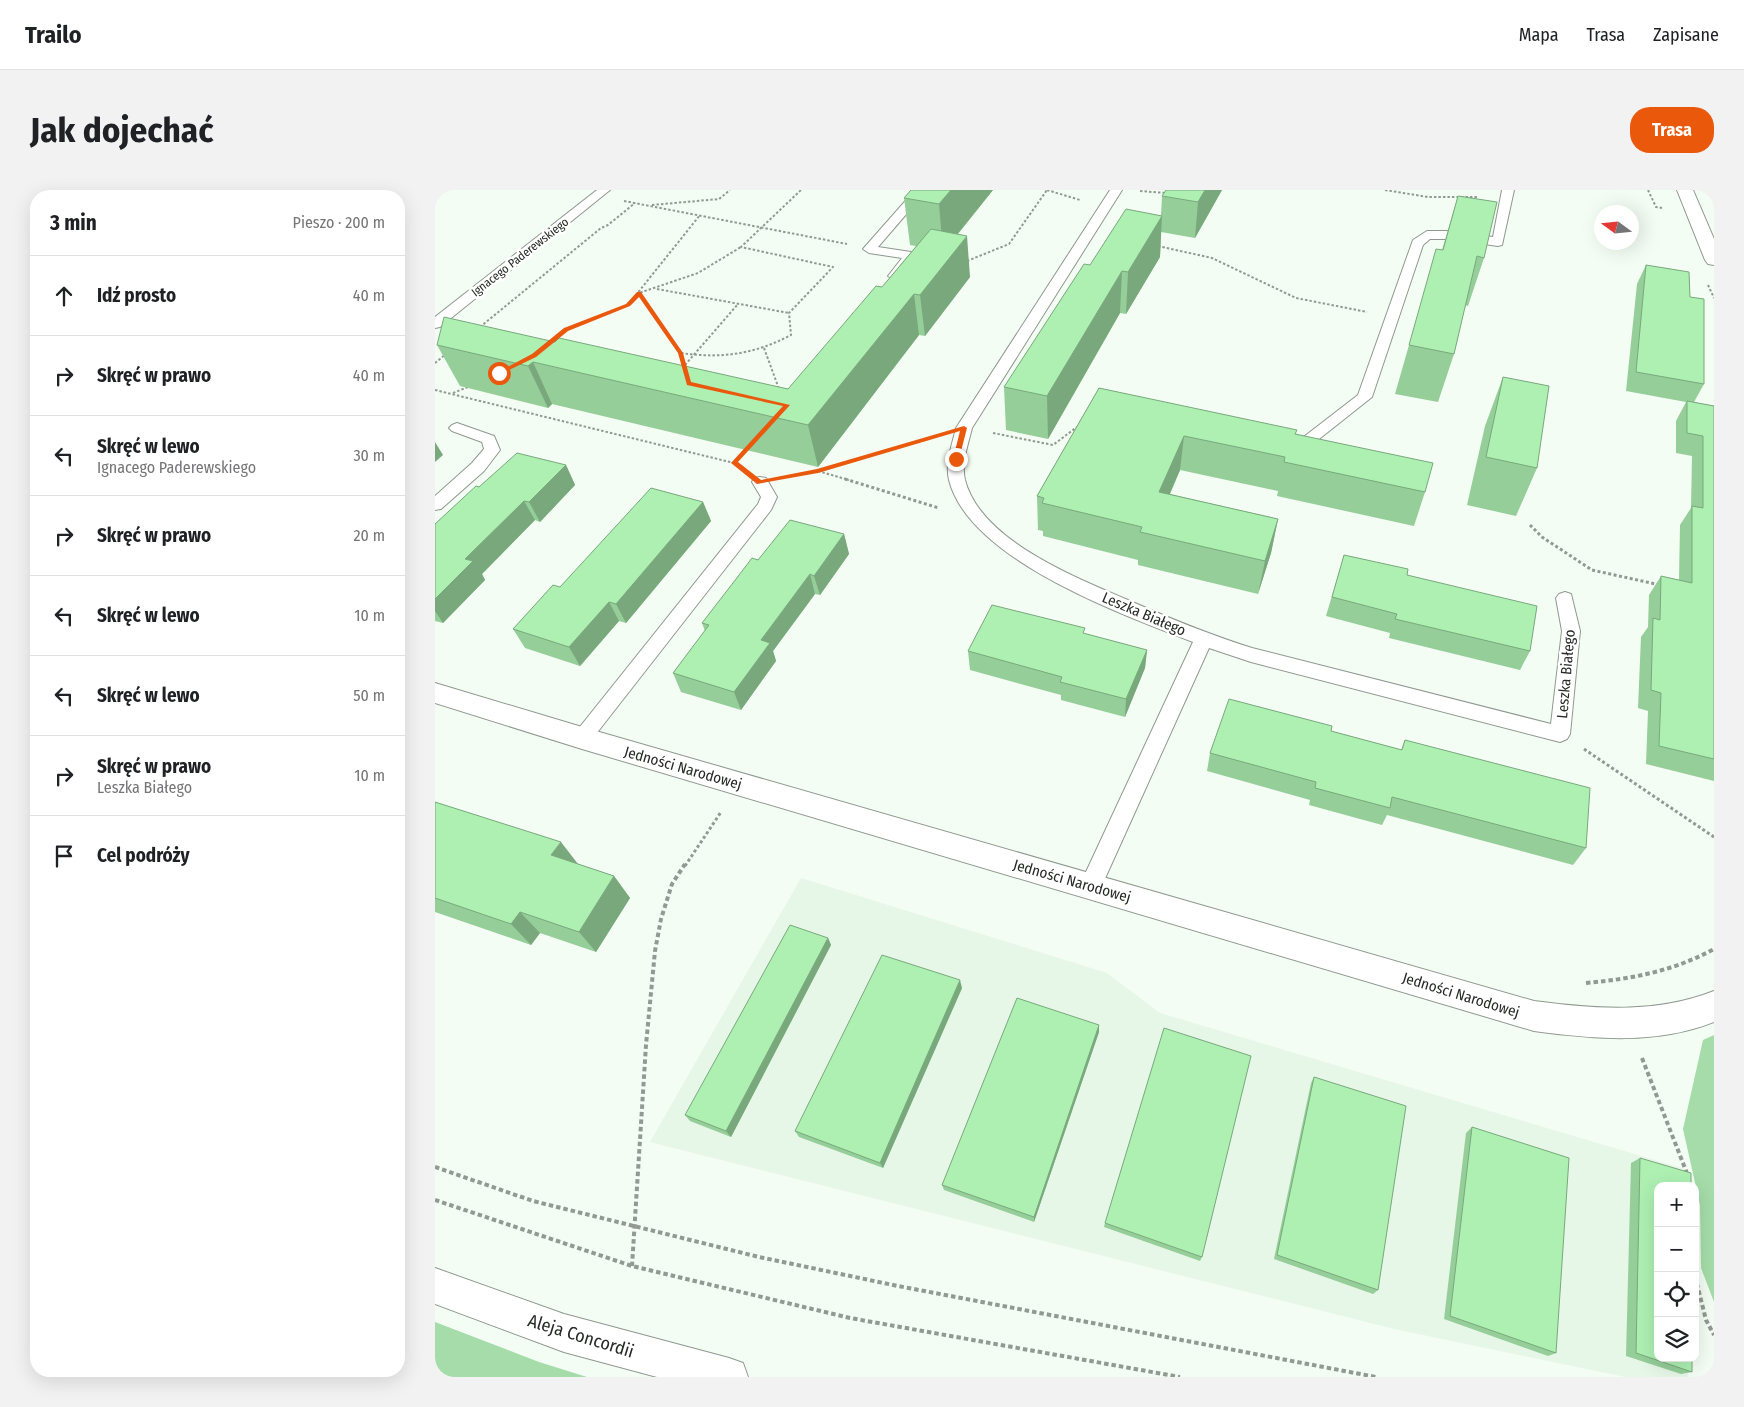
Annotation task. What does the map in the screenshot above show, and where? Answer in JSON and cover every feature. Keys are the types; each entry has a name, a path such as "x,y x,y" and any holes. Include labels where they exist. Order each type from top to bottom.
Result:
{"street":[{"path":"1685,190 1714,260"},
{"name":"Jedności Narodowej","path":"435,692 582,738 1302,947 1486,1004 1534,1016 1601,1024 1642,1024 1671,1019 1714,1006"},
{"name":"Aleja Concordii","path":"435,1286 564,1333 729,1377"}],"lane":[{"name":"Ignacego Paderewskiego","path":"435,324 604,190"},
{"path":"869,248 921,190"},
{"name":"Leszka Białego","path":"1116,190 964,428 956,459 957,480 961,492 1002,541 1051,573 1203,640 1251,655 1560,734 1571,631 1565,598"},
{"path":"1276,439 1305,444 1365,397 1417,243 1427,235 1449,235 1498,242 1507,192"},
{"path":"869,248 911,256 886,286"},
{"path":"435,505 478,467 492,450 489,439 457,428"},
{"path":"582,738 754,522 769,497 760,482"},
{"path":"1090,887 1203,640"}],"path":[{"path":"730,190 719,199 649,206 869,248"},
{"path":"639,293 698,273 741,247 801,190"},
{"path":"966,262 1009,244 1047,190"},
{"path":"1133,190 1172,193"},
{"path":"1385,190 1428,197 1485,197 1507,192"},
{"path":"479,327 601,228 608,225 635,203"},
{"path":"547,345 566,330 628,305 700,216"},
{"path":"1157,246 1212,258 1296,298 1393,317"},
{"path":"681,353 707,357 751,354 772,346 791,335 789,313 833,267 741,247"},
{"path":"655,289 789,313"},
{"path":"639,293 681,353 687,374"},
{"path":"685,365 738,304"},
{"path":"764,348 780,391"},
{"path":"435,364 450,352"},
{"path":"452,394 475,384"},
{"path":"435,390 734,463 760,482 818,471 964,428 1053,445 1082,423"},
{"path":"734,463 754,441"},
{"path":"818,471 983,520"},
{"path":"1530,525 1542,537 1592,570 1667,587"},
{"path":"1560,734 1714,837"},
{"path":"631,1266 646,1045 655,952 661,919 672,884 740,784"},
{"path":"1583,984 1623,981 1692,962 1714,949"},
{"path":"1638,1048 1688,1179"},
{"path":"435,1167 533,1201 759,1257 898,1286 1376,1377"},
{"path":"435,1200 631,1266 850,1318 1180,1377"},
{"path":"1699,1291 1707,1320 1714,1335"}],"shaded area":[{"path":"801,878 1107,973 1160,1013 1685,1169 1685,1182 1654,1182 1654,1362 1687,1362 1688,1377 1625,1377 1394,1329 650,1142"}],"green space":[{"path":"1714,1035 1714,1302 1701,1268 1699,1182 1695,1182 1683,1129 1703,1040"},
{"path":"435,1322 539,1362 587,1377 435,1377"}],"building":[{"path":"911,190 951,190 939,204 904,198"},
{"path":"1166,190 1205,190 1198,202 1162,196"},
{"path":"1458,196 1497,202 1484,258 1477,256 1454,354 1409,345 1436,249 1443,250"},
{"path":"1126,209 1162,216 1128,272 1122,271 1047,396 1004,387 1084,264 1090,265"},
{"path":"931,229 967,236 920,295 914,294 808,425 533,362 528,366 437,345 444,317 555,342 559,338 788,389 876,286 882,287"},
{"path":"1646,265 1689,272 1690,297 1704,299 1704,384 1636,372"},
{"path":"1503,377 1549,386 1537,468 1486,457"},
{"path":"1099,388 1297,430 1295,434 1433,463 1425,492 1284,462 1285,457 1184,436 1159,492 1278,519 1265,561 1140,532 1142,527 1042,503 1044,498 1037,496"},
{"path":"1687,401 1714,406 1714,759 1659,746 1661,693 1651,690 1653,618 1660,620 1661,576 1692,583 1692,506 1703,508 1703,436 1687,433"},
{"path":"517,453 566,465 529,502 524,501 465,559 473,561 435,599 435,524 476,486 479,487"},
{"path":"651,488 703,502 616,604 609,602 569,647 513,629 553,585 560,587"},
{"path":"790,520 844,534 814,576 810,574 761,640 770,643 734,692 673,673 709,625 702,623 752,558 758,560"},
{"path":"1344,555 1408,569 1407,575 1537,606 1530,651 1395,619 1397,614 1332,597"},
{"path":"992,605 1085,628 1083,633 1147,650 1126,699 1060,682 1062,677 968,651"},
{"path":"1229,699 1332,726 1331,731 1402,750 1405,740 1590,788 1586,848 1392,797 1390,808 1315,788 1316,782 1210,753"},
{"path":"435,802 561,842 551,855 614,876 579,932 520,912 511,924 435,898"},
{"path":"790,925 828,938 726,1131 685,1115"},
{"path":"882,955 960,980 880,1163 795,1131"},
{"path":"1017,998 1099,1025 1034,1217 942,1185"},
{"path":"1164,1028 1251,1056 1202,1257 1105,1223"},
{"path":"1314,1077 1406,1106 1378,1290 1277,1255"},
{"path":"1472,1127 1569,1158 1556,1353 1450,1316"},
{"path":"1640,1158 1691,1173 1691,1182 1654,1182 1654,1359 1636,1353"},
{"path":"1663,1362 1692,1362 1692,1372"}],"route":[{"path":"499,373 534,356 566,330 628,305 639,293 681,353 689,384 787,405 734,463 760,482 818,471 964,428 956,459"}]}
